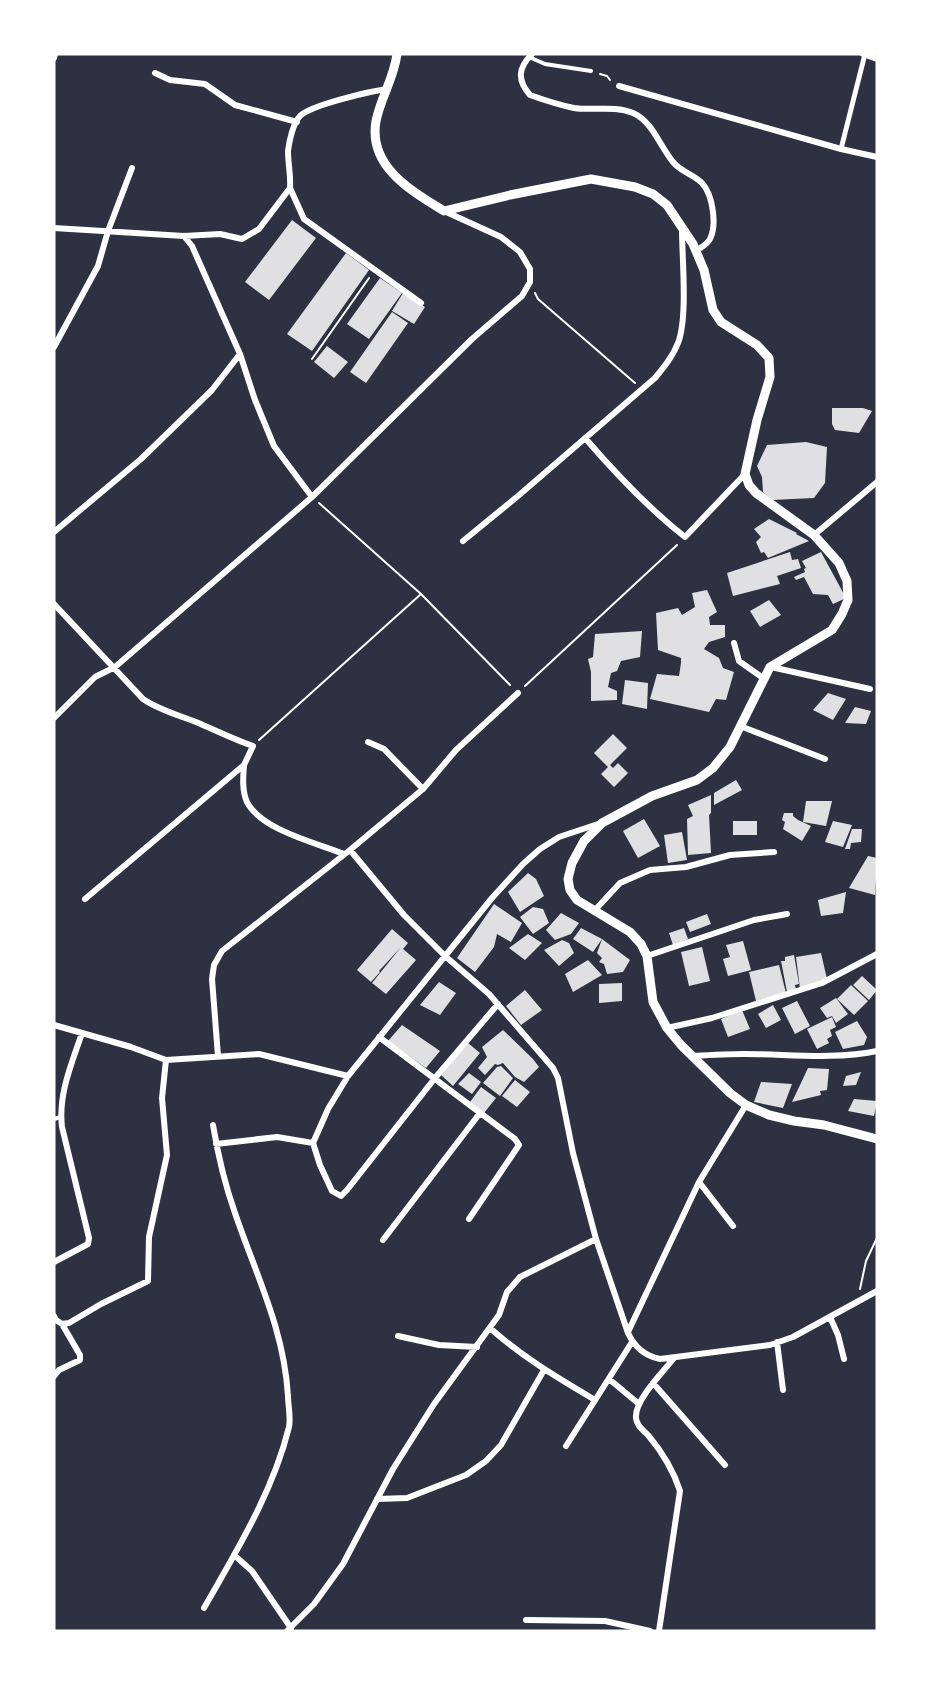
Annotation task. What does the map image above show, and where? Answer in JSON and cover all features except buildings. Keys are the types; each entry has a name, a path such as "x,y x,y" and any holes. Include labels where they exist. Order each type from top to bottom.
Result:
{"street":[{"path":"54,718 95,677 115,667 312,497 472,339 522,296 530,282 530,269 520,252 501,237 444,211 409,189 392,175 383,160 376,142 376,122 395,70 397,54"},
{"path":"841,149 864,54 877,59"},
{"path":"530,56 521,68 520,79 530,95 575,108 616,109 644,118 673,162 704,185 711,199 713,231 709,240 696,251"},
{"path":"155,73 170,80 205,84 235,105 297,122"},
{"path":"619,86 841,149 877,157"},
{"path":"388,89 369,91 308,110 298,118 288,151 290,188 304,219 421,303"},
{"path":"54,347 98,266 108,231 132,168"},
{"path":"444,211 591,179 635,187 653,194 667,205 696,251 704,270 713,310 722,322 757,345 769,358 770,377 757,420 745,474 686,537 658,516 617,475 585,438"},
{"path":"54,228 184,236 220,234 242,239 259,229 290,188"},
{"path":"463,541 655,378 669,361 679,341 683,315 682,228"},
{"path":"184,236 192,246 240,354 255,400 274,446 312,497"},
{"path":"54,531 141,459 212,390 240,354"},
{"path":"498,1004 435,1078 347,1190 340,1196 332,1191 320,1165 314,1143 328,1109 348,1076 492,898 540,849 559,837 602,823 652,796 696,780 713,768 730,747 770,667 832,630 842,614 848,600 847,581 839,563 814,535 756,493 749,485 745,474"},
{"path":"814,535 877,482"},
{"path":"54,604 153,706 253,746 244,765 243,789 248,803 257,815 277,827 347,852 404,915 445,956 489,994 553,1068 558,1078 573,1154 596,1239 632,1342 650,1357 660,1359 777,1342 793,1337 877,1291"},
{"path":"734,643 739,661 763,678"},
{"path":"770,667 870,689"},
{"path":"218,1056 212,979 213,965 222,951 423,789 456,750 518,693"},
{"path":"740,726 825,759"},
{"path":"368,742 384,749 423,789"},
{"path":"85,899 244,765"},
{"path":"602,823 584,841 572,863 567,879 570,890 578,900 630,932 641,944 647,956 653,1002 681,1045 730,1094 746,1105 769,1115 824,1125 877,1139"},
{"path":"595,910 620,883 650,870 686,867 729,855 774,852"},
{"path":"647,956 754,920 786,914"},
{"path":"668,1028 712,1018 822,983 877,954"},
{"path":"54,1025 166,1060 259,1054 348,1076"},
{"path":"54,1262 88,1244 89,1238 57,1118 82,1033"},
{"path":"379,1037 515,1139 519,1145 469,1219"},
{"path":"693,1056 858,1055 877,1051"},
{"path":"62,1324 69,1323 148,1281 149,1237 167,1155 162,1098 166,1060"},
{"path":"628,1333 699,1182 746,1105"},
{"path":"383,1240 480,1113"},
{"path":"204,1608 269,1487 289,1425 286,1370 281,1348 267,1296 235,1214 213,1125"},
{"path":"216,1144 277,1137 314,1143"},
{"path":"699,1182 733,1226"},
{"path":"234,1555 252,1571 289,1629 314,1604 343,1564 393,1469 434,1404 499,1315 507,1292 520,1277 596,1239"},
{"path":"54,1316 62,1324 80,1355 80,1360 59,1370 54,1376"},
{"path":"830,1317 838,1335 844,1359"},
{"path":"490,1328 510,1346 544,1370 595,1400"},
{"path":"398,1336 439,1346 477,1347"},
{"path":"566,1446 632,1342"},
{"path":"777,1342 783,1390"},
{"path":"659,1631 680,1491 673,1470 639,1426 635,1417 639,1404 674,1358"},
{"path":"377,1499 407,1498 466,1475 486,1461 501,1445 544,1370"},
{"path":"609,1379 639,1404"},
{"path":"653,1383 724,1465"},
{"path":"526,1620 606,1620 650,1631"}],"lane":[{"path":"530,56 545,64 591,71"}],"path":[{"path":"591,71 607,76 619,86"},
{"path":"312,359 375,270"},
{"path":"530,282 538,299 642,389"},
{"path":"312,497 421,594 518,693 686,537"},
{"path":"253,746 421,594"},
{"path":"856,1302 866,1261 877,1238"}]}
